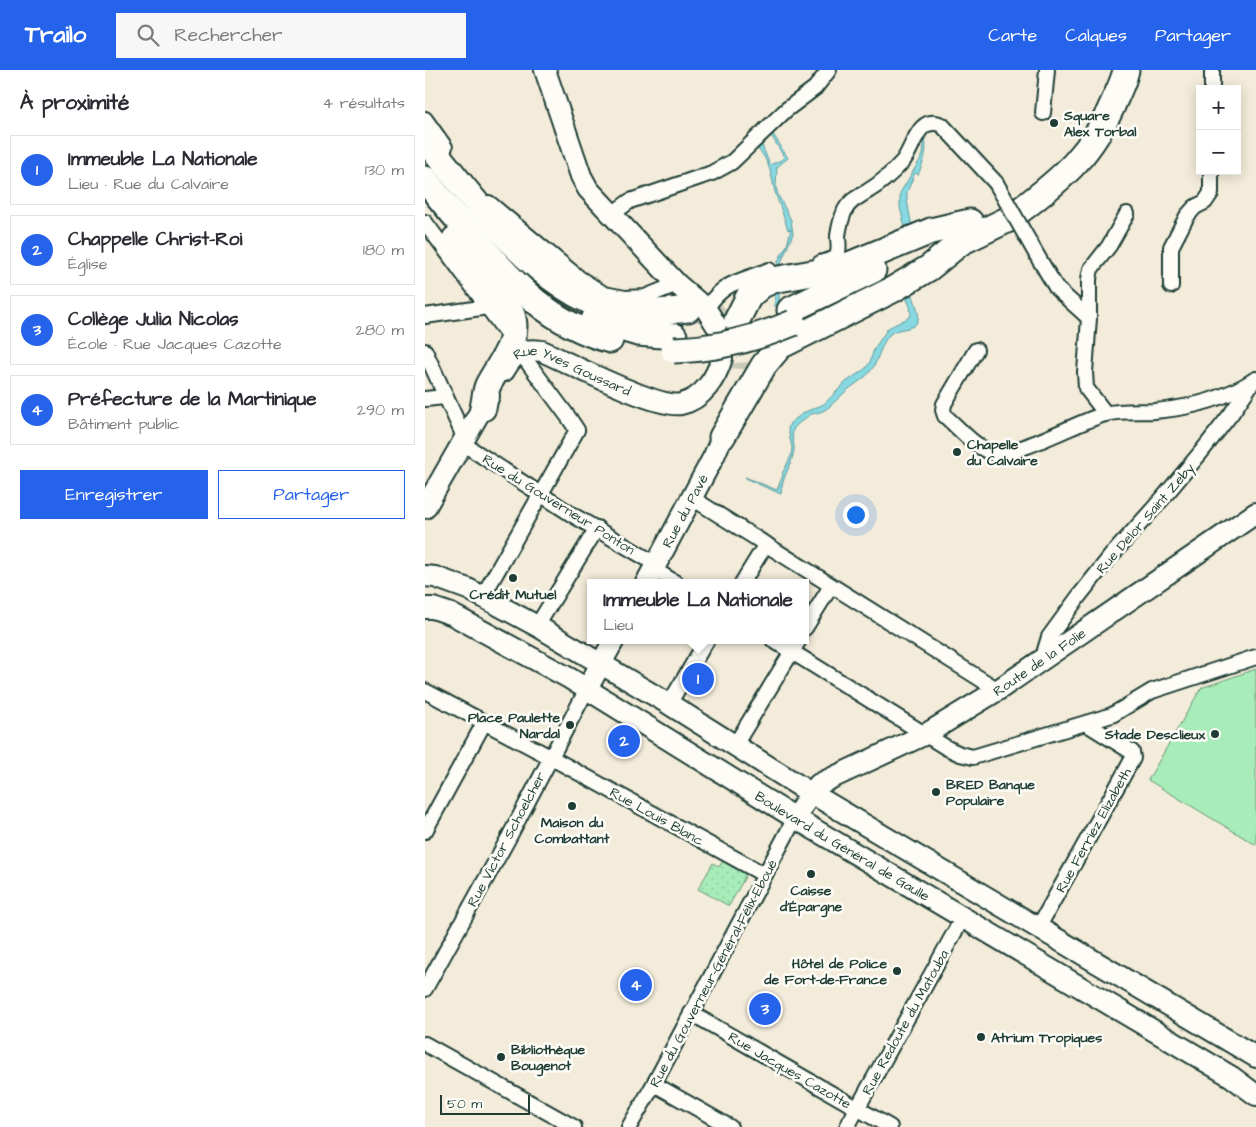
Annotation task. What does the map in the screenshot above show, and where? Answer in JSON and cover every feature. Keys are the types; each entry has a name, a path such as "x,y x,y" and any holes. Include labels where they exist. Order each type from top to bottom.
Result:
{"highway":[{"path":"722,437 764,365 780,346 892,290 929,268 966,232 1007,203 1060,160 1090,119 1103,93 1111,70"},
{"path":"1007,203 1046,191 1073,167 1099,133 1126,70"},
{"path":"425,140 498,228 542,271 565,288 598,304 625,312 712,316 741,308 749,296 778,273 824,271 849,265 931,232 966,232"},
{"path":"425,147 524,272 561,302 588,318 600,329"},
{"path":"425,179 502,271 527,295 555,316 577,328 637,333 674,343 700,335 791,316 966,232"},
{"path":"425,195 450,232 511,312 513,318 514,334 520,348 487,387 483,408"},
{"path":"537,242 546,264 565,288"},
{"path":"722,437 731,363"}],"main road":[{"path":"545,70 581,176 589,189 677,284 712,316"},
{"name":"Rue Yves Goussard","path":"520,348 542,351 626,389 670,405 690,401 702,393 731,363"},
{"path":"425,508 430,490 483,408"},
{"name":"Rue du Pavé","path":"652,572 722,437"},
{"name":"Route de la Folie","path":"703,760 749,782 774,791 784,792 811,788 926,734 998,690 1256,513"},
{"name":"Boulevard du Général de Gaulle","path":"425,576 443,580 483,596 601,663 735,745 811,788 1038,928 1256,1057"},
{"name":"Boulevard du Général de Gaulle","path":"425,608 433,608 451,614 587,689 795,818 1232,1077 1256,1095"},
{"path":"587,689 612,644"},
{"path":"795,818 811,788"}],"street":[{"path":"612,214 630,201 712,173 732,162 786,110 815,88 829,70"},
{"path":"1043,114 1047,70"},
{"path":"1212,70 1212,85"},
{"path":"425,119 465,175 492,205 579,278 604,294 614,297 645,297 677,284"},
{"path":"712,316 716,294 729,285 836,257 838,254 838,233 845,210 852,200 869,191 902,162 911,150 919,129 929,123 937,123 947,129 1007,203 1057,289 1089,318"},
{"path":"1171,286 1171,247 1187,216 1195,207 1205,202 1211,193 1211,175"},
{"path":"1106,414 1086,388 1089,279 1091,269 1109,246 1127,214"},
{"path":"425,222 505,331 520,348 576,427 576,434 483,596"},
{"path":"425,316 488,307"},
{"path":"975,350 944,404 943,410 945,416 986,451 995,453 1003,453 1106,414 1197,406 1221,397 1255,380"},
{"path":"425,351 463,441"},
{"name":"Rue Delor Saint Zeby","path":"1045,659 1045,650 1049,636 1110,557 1202,451 1255,380"},
{"path":"425,399 445,397"},
{"name":"Rue du Gouverneur Ponton","path":"463,441 540,494 597,528 652,572 667,579"},
{"path":"692,498 998,690"},
{"path":"537,626 597,528"},
{"path":"744,579 766,544"},
{"path":"809,622 831,586"},
{"path":"669,704 705,644"},
{"path":"735,745 795,646 926,734 960,754 973,757 1112,716 1152,692 1256,657"},
{"name":"Rue Victor Schoelcher","path":"425,989 508,839 587,689"},
{"name":"Rue Louis Blanc","path":"425,691 765,875"},
{"path":"425,831 484,723"},
{"name":"Rue Ferriez Elizabeth","path":"1038,928 1133,758 1132,752 1087,724"},
{"name":"Rue du Gouverneur-Général-Félix-Eboué","path":"629,1127 654,1084 795,818"},
{"name":"Rue Redoute du Matouba","path":"847,1127 963,917"},
{"name":"Rue Jacques Cazotte","path":"691,1014 890,1127"},
{"path":"425,1044 574,1127"},
{"path":"654,1084 730,1127"}],"green space":[{"name":"Stade Desclieux","path":"1256,669 1256,845 1148,780 1201,688"},
{"path":"723,861 744,873 745,877 729,906 698,889 713,863 719,867"}],"water":[{"path":"922,131 926,143 925,154 918,175 916,173 914,175 907,192 912,227 905,228 900,207 900,193 923,155"},
{"path":"773,134 788,158 777,167 776,187 791,220 793,234 780,265 779,304 774,306 778,261 787,245 791,229 788,230 767,163 757,148 761,143 770,165 783,159 784,157 771,135"},
{"path":"912,290 918,312 916,324 889,335 874,365 866,376 827,409 811,415 794,428 792,433 793,456 781,488 781,494 745,477 777,490 791,456 792,448 788,429 790,423 805,412 824,404 846,382 866,368 874,349 888,328 911,315 910,306 904,293"}],"tunnel":[{"path":"697,309 715,316 729,331 738,349 740,369"}],"place":[{"name":"Square Alex Torbal","path":"1054,123"},
{"name":"Chapelle du Calvaire","path":"957,452"},
{"name":"Crédit Mutuel","path":"513,578"},
{"name":"Immeuble La Nationale","path":"698,679"},
{"name":"Place Paulette Nardal","path":"570,725"},
{"name":"Stade Desclieux","path":"1215,734"},
{"name":"Chappelle Christ-Roi","path":"624,741"},
{"name":"BRED Banque Populaire","path":"936,792"},
{"name":"Maison du Combattant","path":"572,806"},
{"name":"Caisse d'Épargne","path":"811,874"},
{"name":"Hôtel de Police de Fort-de-France","path":"897,971"},
{"name":"Préfecture de la Martinique","path":"636,985"},
{"name":"Collège Julia Nicolas","path":"765,1009"},
{"name":"Atrium Tropiques","path":"981,1037"},
{"name":"Bibliothèque Bougenot","path":"501,1057"}]}
